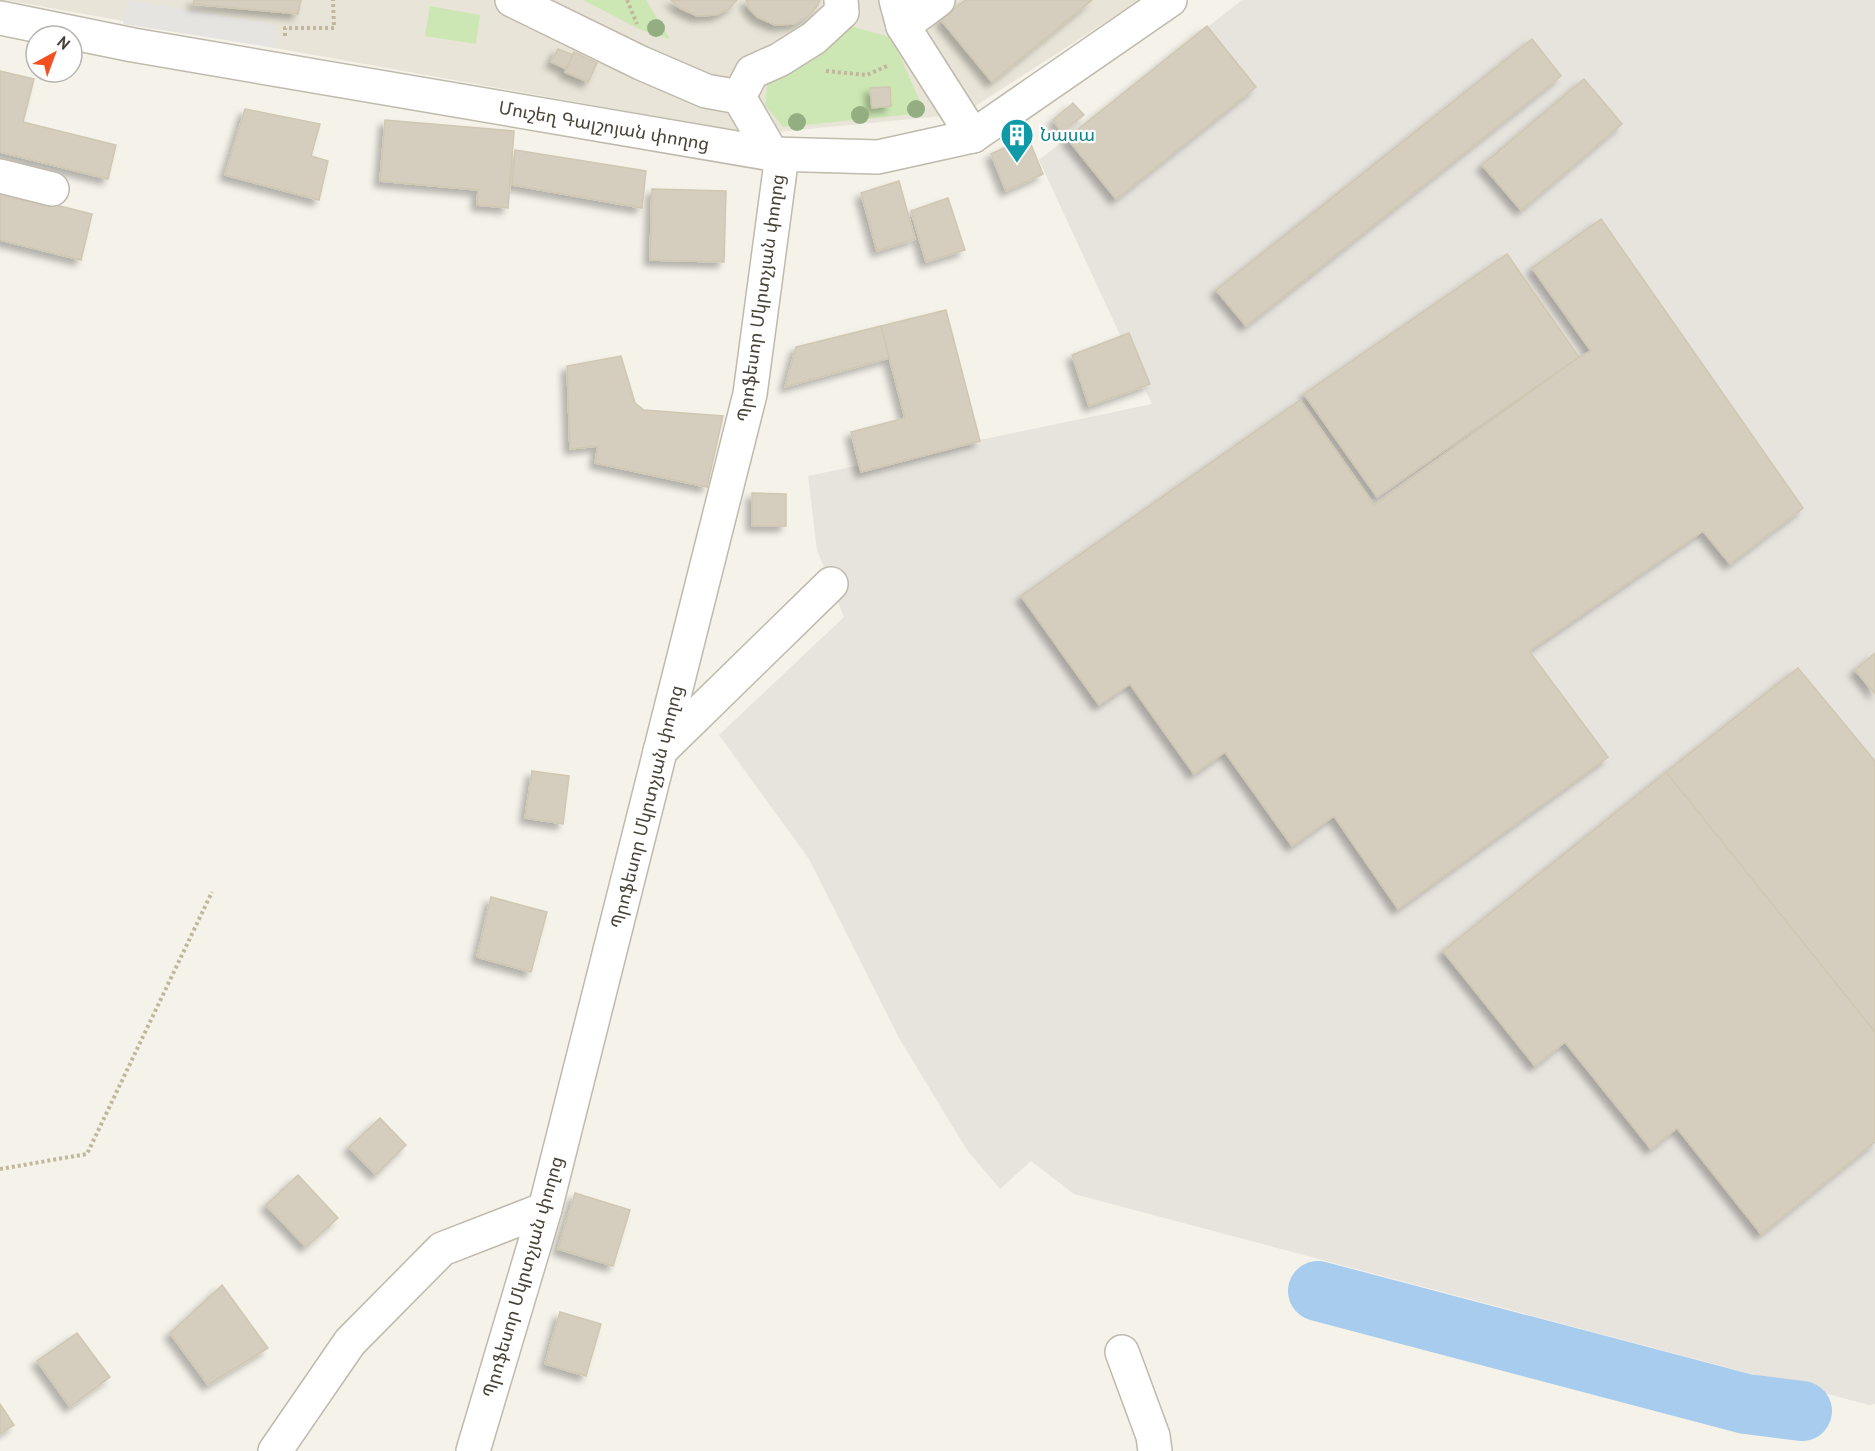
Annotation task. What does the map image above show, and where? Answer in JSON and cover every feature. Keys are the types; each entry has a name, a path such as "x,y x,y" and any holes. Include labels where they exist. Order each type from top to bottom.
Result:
{"street":[{"path":"512,0 641,63 706,91 739,98 777,155"},
{"path":"739,98 752,72 779,60 814,38 842,12 841,0"},
{"path":"938,0 906,25 974,136"},
{"name":"Մուշեղ Գալշոյան փողոց","path":"0,18 134,45 777,155 878,157 974,136 1170,0"},
{"name":"Պրոֆեսոր Մկրտչյան փողոց","path":"473,1451 545,1209 750,394 777,155"},
{"path":"0,176 52,189"},
{"path":"660,751 831,584"},
{"path":"274,1451 350,1342 442,1249 545,1209"},
{"path":"1122,1352 1153,1436 1155,1451"}],"path":[{"path":"285,28 334,28 333,0"},
{"path":"779,60 787,67 867,75 901,59 906,25"},
{"path":"0,1168 87,1154 212,892"}],"shaded area":[{"path":"6,0 1140,0 963,114 756,134"},
{"path":"128,0 276,25 276,48 123,24"},
{"path":"1242,0 1875,0 1875,1404 1869,1405 1074,1194 1031,1161 1000,1189 967,1150 899,1038 809,859 719,735 844,617 817,550 808,476 1152,404 1039,160"}],"green space":[{"path":"583,0 646,0 670,39 639,29"},
{"path":"430,6 480,15 476,44 425,36"},
{"path":"847,25 892,38 925,113 783,127 765,105 768,78"}],"building":[{"path":"194,0 301,0 298,14 193,4"},
{"path":"671,0 737,0 729,9 716,15 697,16 680,8"},
{"path":"746,0 820,0 807,17 794,24 775,25 757,17 749,8"},
{"path":"965,0 1092,0 992,82 941,20"},
{"path":"1207,26 1256,87 1116,199 1067,138"},
{"path":"1532,39 1561,76 1246,326 1216,290"},
{"path":"558,49 573,55 566,69 551,62"},
{"path":"574,52 597,63 588,82 565,72"},
{"path":"0,71 24,77 24,84 33,84 23,122 116,145 108,179 0,152"},
{"path":"1584,79 1622,124 1521,210 1482,165"},
{"path":"890,87 891,106 872,108 870,88"},
{"path":"1073,103 1084,115 1062,132 1053,120"},
{"path":"245,109 320,124 311,156 328,161 319,200 225,175"},
{"path":"385,120 514,131 508,208 477,205 478,190 380,181"},
{"name":"Նասա","path":"1028,137 1043,174 1006,191 991,154"},
{"path":"515,150 646,171 642,208 512,185"},
{"path":"899,181 915,239 877,251 861,193"},
{"path":"652,189 726,191 724,262 650,260"},
{"path":"0,191 92,214 81,260 0,240"},
{"path":"948,198 965,250 926,262 911,211"},
{"path":"1601,219 1803,508 1730,564 1703,531 1529,651 1608,757 1398,909 1334,816 1292,846 1225,752 1194,774 1130,684 1099,705 1021,596 1300,400 1374,505 1579,357 1591,351 1532,268"},
{"path":"1507,254 1579,357 1377,497 1304,394"},
{"path":"946,310 980,441 861,472 851,432 905,418 881,326"},
{"path":"881,326 889,358 785,387 796,347"},
{"path":"1129,333 1150,384 1089,406 1072,355"},
{"path":"621,356 635,403 644,410 723,416 707,487 595,463 598,446 570,449 567,366"},
{"path":"752,493 786,494 786,526 752,526"},
{"path":"1875,653 1875,694 1855,670"},
{"path":"1798,668 1875,761 1875,1032 1666,772"},
{"path":"532,771 569,776 563,824 525,818"},
{"path":"1666,772 1875,1032 1875,1142 1761,1234 1677,1128 1651,1149 1565,1042 1535,1066 1443,951"},
{"path":"491,897 547,912 531,972 477,957"},
{"path":"380,1118 406,1145 376,1175 349,1147"},
{"path":"298,1175 338,1218 306,1247 266,1205"},
{"path":"575,1193 630,1210 613,1266 558,1249"},
{"path":"222,1285 268,1348 208,1385 170,1333"},
{"path":"560,1312 601,1324 586,1376 545,1364"},
{"path":"77,1333 110,1377 70,1407 37,1361"},
{"path":"0,1404 14,1425 0,1434"}],"waterway":[{"path":"1318,1291 1746,1404 1802,1411"}],"place":[{"name":"Նասա","path":"1017,164"}]}
